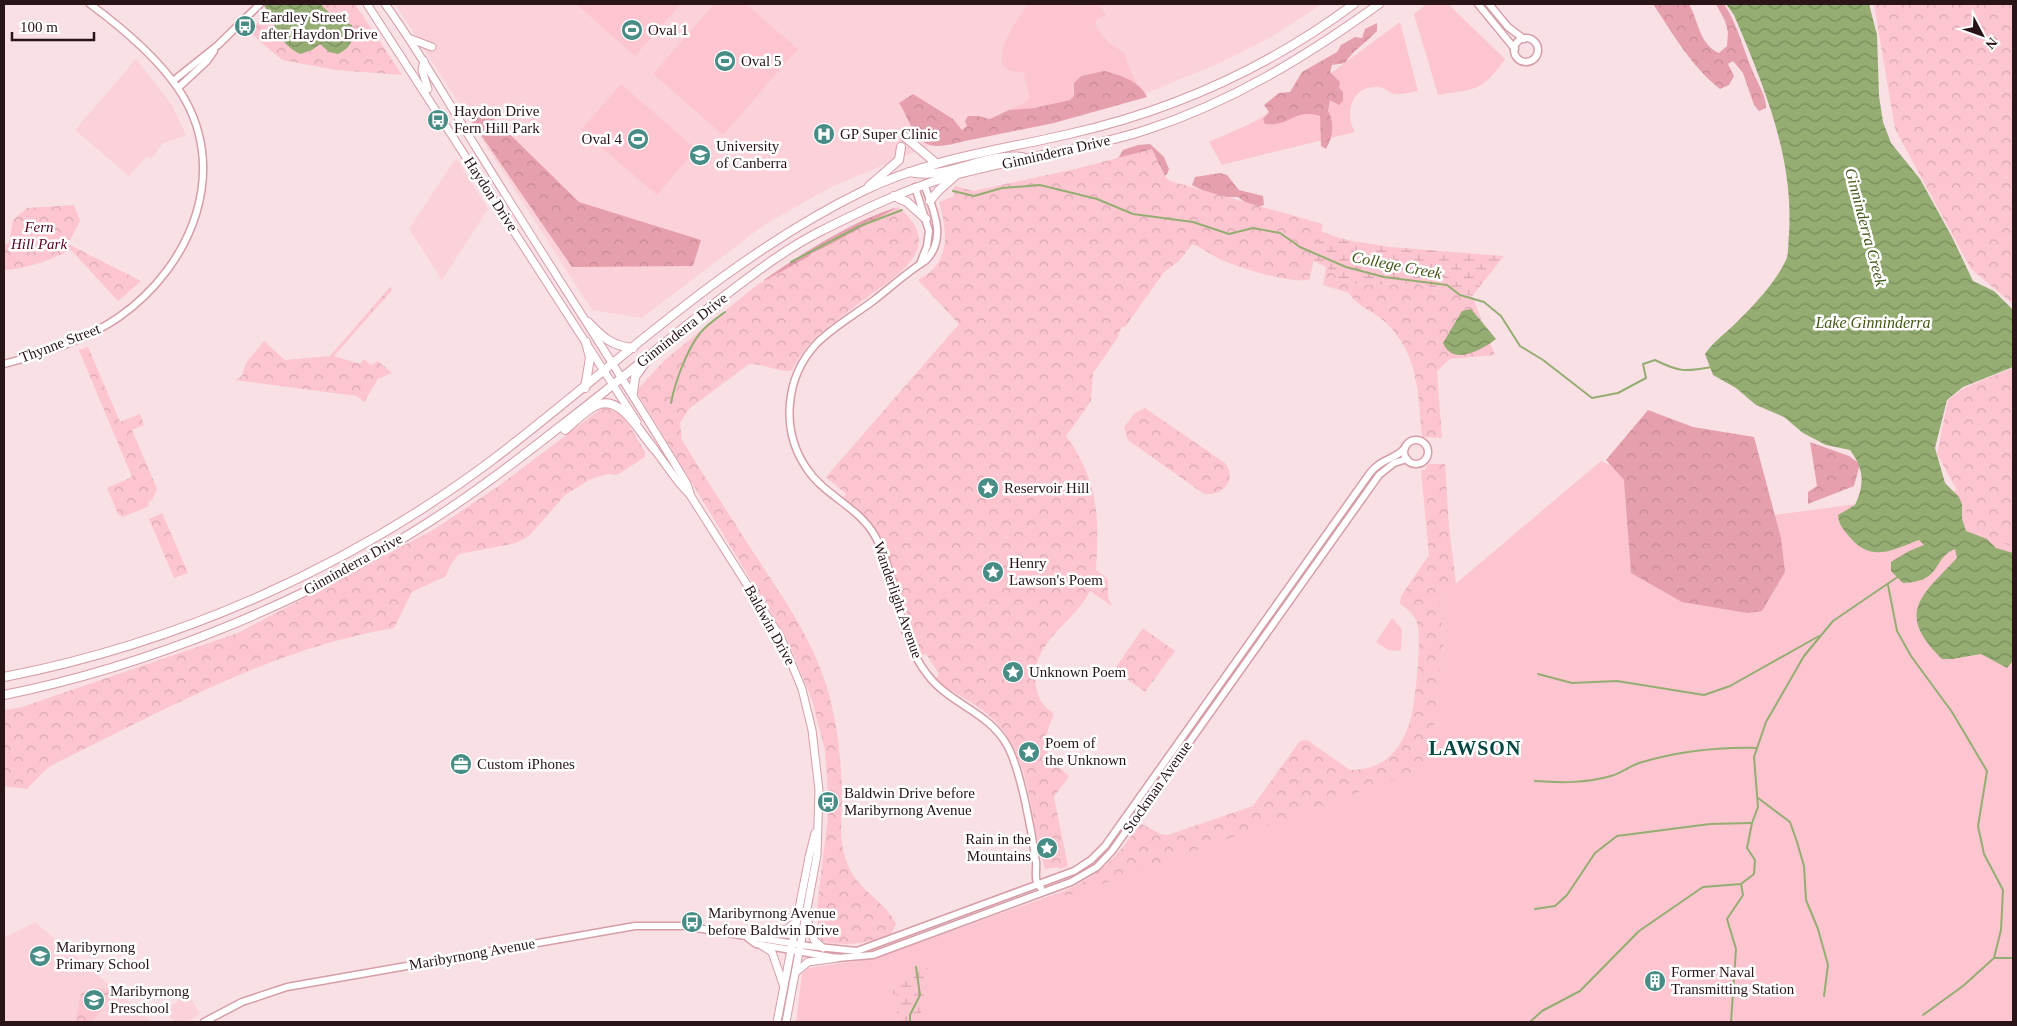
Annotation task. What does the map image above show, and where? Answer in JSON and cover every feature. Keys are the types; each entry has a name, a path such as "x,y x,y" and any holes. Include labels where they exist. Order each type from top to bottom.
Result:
{"main road":[{"name":"Haydon Drive","path":"368,4 614,384"},
{"name":"Haydon Drive","path":"385,4 411,39 481,156 623,376"},
{"name":"Ginninderra Drive","path":"4,678 113,650 192,624 267,594 345,554 419,511 488,463 743,261 803,222 866,189 936,163 1073,133 1162,107 1257,65 1314,32 1354,4"},
{"name":"Ginninderra Drive","path":"4,695 39,688 190,641 272,607 352,567 419,528 497,476 753,274 813,236 894,196 924,184 957,174 1075,149 1128,135 1192,113 1244,89 1304,56 1379,4"},
{"path":"411,39 432,47"},
{"path":"403,57 412,64 424,62 422,70 424,81 436,102 439,114"},
{"path":"905,137 936,163"},
{"path":"866,189 899,160 901,147"},
{"path":"909,172 932,174 1005,155 1031,158"},
{"path":"930,201 957,174"},
{"path":"894,196 906,202 926,219"},
{"path":"588,322 604,339 618,347 633,348"},
{"path":"585,388 590,358 586,342"},
{"path":"633,393 636,374 654,352"},
{"name":"Baldwin Drive","path":"623,376 687,484 690,495"},
{"name":"Baldwin Drive","path":"614,384 654,449 690,495 774,626 797,676 809,716 816,758 818,790 816,864 786,1022"},
{"path":"497,476 542,447 598,404 610,402 621,409 654,449"},
{"name":"Baldwin Drive","path":"776,1022 808,857 817,828"},
{"path":"806,916 814,940 823,948"},
{"path":"757,937 787,929 796,922"},
{"path":"761,944 772,952 784,984"},
{"path":"796,973 808,962 837,958"}],"street":[{"name":"Thynne Street","path":"4,364 67,343 118,318 142,299 174,262 192,228 201,200 203,180 202,152 194,121 178,88 137,43 90,4"},
{"path":"173,81 218,45 260,4"},
{"path":"1478,4 1514,49 1515,55 1520,61 1528,62 1535,59 1538,52 1537,44 1530,39 1518,36 1500,19 1489,4"},
{"path":"1514,49 1516,44 1524,39"},
{"path":"178,88 207,61 218,45"},
{"name":"Wanderlight Avenue","path":"924,184 936,220 937,236 930,257 824,337 809,354 798,373 791,395 790,418 792,433 799,455 811,475 824,488 860,516 877,539 910,643 923,669 942,691 988,721 1007,745 1017,767 1036,863 1038,885"},
{"path":"915,187 929,226 928,241 920,264"},
{"path":"1418,440 1424,444 1427,450 1426,456 1421,462 1415,463 1407,459 1405,448 1408,442 1418,440"},
{"name":"Stockman Avenue","path":"800,948 864,950 1080,868 1100,851 1369,474 1383,460 1397,455 1405,448"},
{"name":"Stockman Avenue","path":"800,948 837,958 874,956 1084,876 1107,857 1380,475 1394,463 1407,459"},
{"name":"Wanderlight Avenue","path":"1036,863 1047,881"},
{"path":"1045,892 1047,881"},
{"path":"1038,885 1045,892"},
{"name":"Maribyrnong Avenue","path":"204,1022 242,1002 287,987 617,928 672,926 748,938 757,937 791,946"},
{"name":"Maribyrnong Avenue","path":"748,938 761,944 791,946"},
{"path":"791,946 800,948"}],"shaded area":[{"name":"University of Canberra","path":"395,4 1322,4 1273,36 1220,63 1145,94 936,140 927,147 831,187 764,225 642,318 592,310"},
{"path":"136,59 172,105 186,135 162,144 151,159 147,156 129,176 75,130"},
{"path":"456,158 488,209 442,280 409,229"},
{"name":"Maribyrnong Primary School","path":"35,922 152,1022 4,1022 4,938"},
{"path":"187,991 200,1014 188,1022 175,1022 166,1012"}],"green space":[{"path":"277,4 355,4 402,75 336,70 282,60 249,32"},
{"name":"Oval 1","path":"576,4 681,4 635,56"},
{"name":"Oval 5","path":"714,4 746,4 798,49 723,135 653,74"},
{"path":"1029,4 1078,4 1080,6 1082,4 1098,4 1106,15 1097,19 1095,26 1109,43 1125,53 1137,85 1116,74 1089,74 1080,76 1073,90 1074,96 1070,100 1034,108 1009,110 1030,98 1023,72 1010,70 1003,64 1002,55 1010,32"},
{"path":"1427,4 1448,4 1505,59 1490,78 1477,87 1438,95 1414,14"},
{"path":"1653,4 1689,4 1703,38 1712,49 1719,53 1727,46 1728,32 1725,21 1716,4 1724,4 1740,37 1763,94 1766,108 1759,111 1754,105 1743,73 1733,61 1728,64 1734,76 1729,85 1720,89 1710,80 1683,49"},
{"path":"1874,4 2013,4 2013,304 1971,269 1895,129"},
{"path":"1400,22 1418,91 1397,94 1380,87 1368,88 1361,91 1352,102 1350,117 1355,132 1222,165 1209,142 1254,122 1323,79"},
{"path":"1377,23 1377,31 1345,63 1332,65 1330,72 1340,82 1339,88 1343,92 1343,101 1339,105 1330,100 1328,111 1332,120 1332,130 1326,149 1321,146 1320,116 1304,114 1281,123 1265,124 1263,119 1269,112 1264,105 1279,93 1290,92 1302,72 1337,52 1341,45 1355,37 1362,38 1365,29"},
{"path":"1104,71 1135,83 1144,91 1147,97 1054,123 940,146 933,146 921,140 915,133 899,103 913,94 953,119 962,130 967,126 965,121 968,116 990,119 1009,110 1034,108 1070,100 1074,96 1074,83 1081,76"},
{"name":"Oval 4","path":"621,84 696,149 657,195 581,130"},
{"path":"485,110 579,202 701,240 693,266 572,267 472,122"},
{"path":"1150,144 1164,157 1169,169 1167,174 1155,182 1113,167 1123,150 1138,145"},
{"name":"Reservoir Hill","path":"1152,149 1166,178 1170,181 1323,224 1309,280 1290,279 1253,271 1222,260 1192,244 1179,261 1164,272 1125,327 1122,327 1119,336 1093,373 1091,401 1066,436 1077,453 1091,484 1097,516 1096,570 1108,579 1108,597 1112,606 1090,591 1045,646 1035,672 1036,687 1040,699 1054,714 1047,734 1046,748 1053,761 1069,776 1054,797 1068,866 1060,869 1057,867 1045,869 1028,789 1016,751 1006,734 992,718 935,680 939,674 926,654 919,656 885,544 874,526 843,498 846,494 826,477 959,324 918,280 929,273 942,256 945,236 939,202 959,194 1075,169"},
{"path":"1220,173 1227,175 1239,190 1263,196 1264,205 1253,208 1238,197 1214,195 1192,185 1195,177"},
{"path":"956,186 976,192 1297,221 1333,236 1352,241 1390,247 1504,256 1472,296 1417,284 1362,285 1343,282 1326,267 1300,254 955,197 952,190"},
{"name":"Fern Hill Park","path":"74,205 80,221 68,244 141,281 118,301 71,250 22,268 4,270 4,245 9,243 13,220 27,208"},
{"path":"898,207 912,221 918,234 918,246 905,268 817,336 803,352 792,370 783,371 749,364 689,409 680,423 682,440 793,614 816,658 827,687 834,715 838,744 842,788 841,829 843,849 850,870 855,878 886,909 896,924 891,934 873,940 850,944 833,943 823,942 819,937 817,907 829,808 825,750 812,700 788,641 636,391 666,359 757,285"},
{"path":"894,208 910,220 836,242 811,254 795,275 767,285 764,280 827,240 860,222"},
{"path":"1326,267 1343,282 1362,285 1416,284 1472,296 1495,355 1450,359 1437,371 1442,438 1422,437 1415,374 1404,346 1396,333 1380,317 1360,305 1349,293 1323,285"},
{"path":"390,287 392,290 334,356 360,364 364,359 371,365 378,361 392,373 378,379 364,402 357,396 235,380 242,376 246,363 264,341 285,360 330,356"},
{"path":"88,347 120,422 140,414 144,425 132,430 157,489 152,500 148,502 149,506 123,517 118,514 107,488 132,477 79,350"},
{"path":"2013,368 2013,547 1970,528 1963,501 1937,454 1948,400 1964,388"},
{"path":"602,408 616,412 622,417 633,431 645,452 645,457 617,475 607,474 591,479 565,495 529,536 516,543 459,554 451,564 446,576 412,592 394,628 349,637 263,665 180,702 58,762 46,769 27,789 4,786 4,710 22,707 238,633 433,530 500,485"},
{"path":"1145,408 1225,463 1230,475 1229,481 1222,490 1211,494 1204,494 1128,440 1124,427 1135,413"},
{"path":"1648,410 1693,427 1754,437 1781,538 1785,572 1762,611 1747,613 1682,602 1631,573 1624,480 1606,460"},
{"path":"1810,442 1849,456 1860,464 1854,486 1808,504 1808,492 1817,486"},
{"path":"1601,461 1738,520 1975,488 2013,517 2013,1022 796,1022 802,974 808,968 871,959 1064,891 1066,896 1428,767 1443,646 1440,597"},
{"path":"1428,464 1445,464 1449,527 1456,584 1440,597 1443,646 1429,767 1066,897 1064,891 1086,880 1105,866 1122,848 1136,828 1142,824 1160,834 1168,835 1253,806 1300,741 1307,740 1350,770 1374,766 1390,757 1404,738 1410,722 1416,686 1418,628 1413,615 1400,604 1401,596 1429,555 1421,470 1425,470"},
{"path":"162,513 188,573 174,578 149,519"},
{"path":"1392,618 1402,629 1401,651 1388,650 1376,642"},
{"path":"1143,628 1175,651 1145,692 1114,670"},
{"path":"928,960 927,985 919,1022 893,1022 901,1002 899,996 892,993 895,986 906,972"},
{"name":"Maribyrnong Preschool","path":"97,988 115,992 92,1022 76,1021 80,995 83,992"}],"water":[{"path":"263,4 320,4 335,18 352,25 353,34 351,42 338,54 329,52 320,44 312,50 300,54 281,38"},
{"name":"Lake Ginninderra","path":"1726,4 1869,4 1877,35 1879,96 1883,122 1891,143 1920,179 1952,237 1973,281 1994,291 2013,310 2013,367 1963,387 1947,400 1935,448 1945,483 1959,497 1962,504 1962,519 1966,531 1987,539 1996,548 2013,553 2013,661 2007,668 1981,654 1942,659 1919,629 1918,606 1933,583 1957,558 1955,549 1948,553 1931,574 1925,578 1903,583 1891,571 1891,562 1909,551 1924,545 1919,540 1891,550 1873,552 1857,544 1842,528 1840,523 1838,515 1855,505 1862,483 1858,464 1850,450 1826,445 1803,433 1784,417 1756,405 1736,388 1713,375 1705,354 1751,308 1776,277 1787,257 1789,234 1787,177 1774,121 1756,67 1734,15"},
{"path":"1471,309 1496,339 1468,354 1454,354 1443,343 1462,311"}],"waterway":[{"name":"College Creek","path":"953,191 974,196 1002,188 1040,185 1097,199 1133,214 1193,222 1229,234 1253,228 1280,233 1300,247 1346,267 1384,277 1447,285 1460,295 1484,302 1501,316 1520,346 1543,360 1592,398 1618,393 1646,378 1643,364 1655,360 1682,370 1712,367"},
{"path":"791,262 860,226 902,210"},
{"path":"671,403 675,385 691,347 701,332 725,312"},
{"path":"1731,1022 1736,949 1727,919 1743,895 1741,884 1754,874 1755,860 1747,848 1752,823 1758,807 1754,757 1766,722 1804,656 1833,621 1899,576"},
{"path":"1888,585 1897,631 1911,656 1952,712 1987,771 1978,826 1984,854 2003,890 2001,930 1994,958 1963,986 1923,1015"},
{"path":"1538,674 1572,683 1617,681 1704,695 1730,686 1819,636"},
{"path":"1535,781 1564,782 1592,780 1615,775 1639,763 1683,753 1713,749 1757,748"},
{"path":"1758,798 1790,822 1797,842 1804,866 1806,900 1818,929 1828,965 1824,996"},
{"path":"1535,909 1555,906 1567,895 1595,853 1617,836 1710,824 1751,823"},
{"path":"1530,1022 1542,1011 1580,991 1639,931 1703,887 1741,884"},
{"path":"1994,958 2013,958"},
{"path":"910,1022 910,1015 920,995 916,967"}],"place":[{"name":"Eardley Street after Haydon Drive","path":"245,26"},
{"name":"Oval 1","path":"632,30"},
{"name":"Oval 5","path":"725,61"},
{"name":"Haydon Drive Fern Hill Park","path":"438,120"},
{"name":"GP Super Clinic","path":"824,134"},
{"name":"Oval 4","path":"638,139"},
{"name":"University of Canberra","path":"700,155"},
{"name":"Reservoir Hill","path":"988,488"},
{"name":"Henry Lawson's Poem","path":"993,572"},
{"name":"Unknown Poem","path":"1013,672"},
{"name":"Poem of the Unknown","path":"1029,752"},
{"name":"Custom iPhones","path":"461,764"},
{"name":"Baldwin Drive before Maribyrnong Avenue","path":"828,802"},
{"name":"Rain in the Mountains","path":"1047,848"},
{"name":"Maribyrnong Avenue before Baldwin Drive","path":"692,922"},
{"name":"Maribyrnong Primary School","path":"40,956"},
{"name":"Former Naval Transmitting Station","path":"1655,981"},
{"name":"Maribyrnong Preschool","path":"94,1000"}],"district":[{"name":"LAWSON","path":"1475,748"}],"water label":[{"name":"Ginninderra Creek","path":"1866,227"}]}
